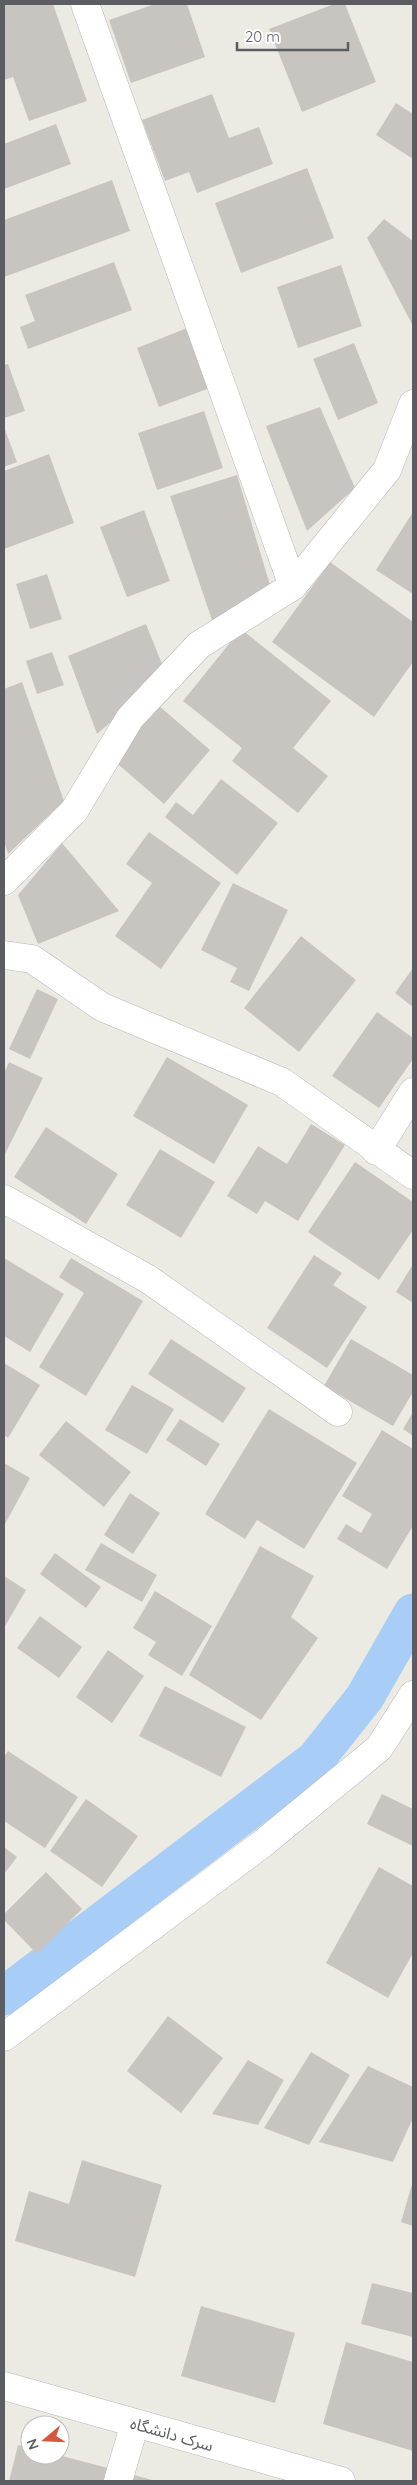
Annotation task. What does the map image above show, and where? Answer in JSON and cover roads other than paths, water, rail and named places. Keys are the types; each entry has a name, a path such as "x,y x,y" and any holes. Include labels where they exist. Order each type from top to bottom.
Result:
{"street":[{"path":"85,4 293,586"},
{"path":"4,881 74,811 130,718 199,644 293,586 386,470 413,404"},
{"path":"4,955 32,959 102,1007 282,1082 376,1151 413,1175"},
{"path":"376,1151 413,1092"},
{"path":"4,1198 148,1279 338,1412"},
{"path":"4,2037 262,1844 379,1748 413,1695"},
{"name":"سرک دانشگاه","path":"4,2386 341,2481"},
{"path":"118,2481 135,2423"}],"waterway":[{"path":"4,1996 315,1760 365,1697 413,1613"}]}
